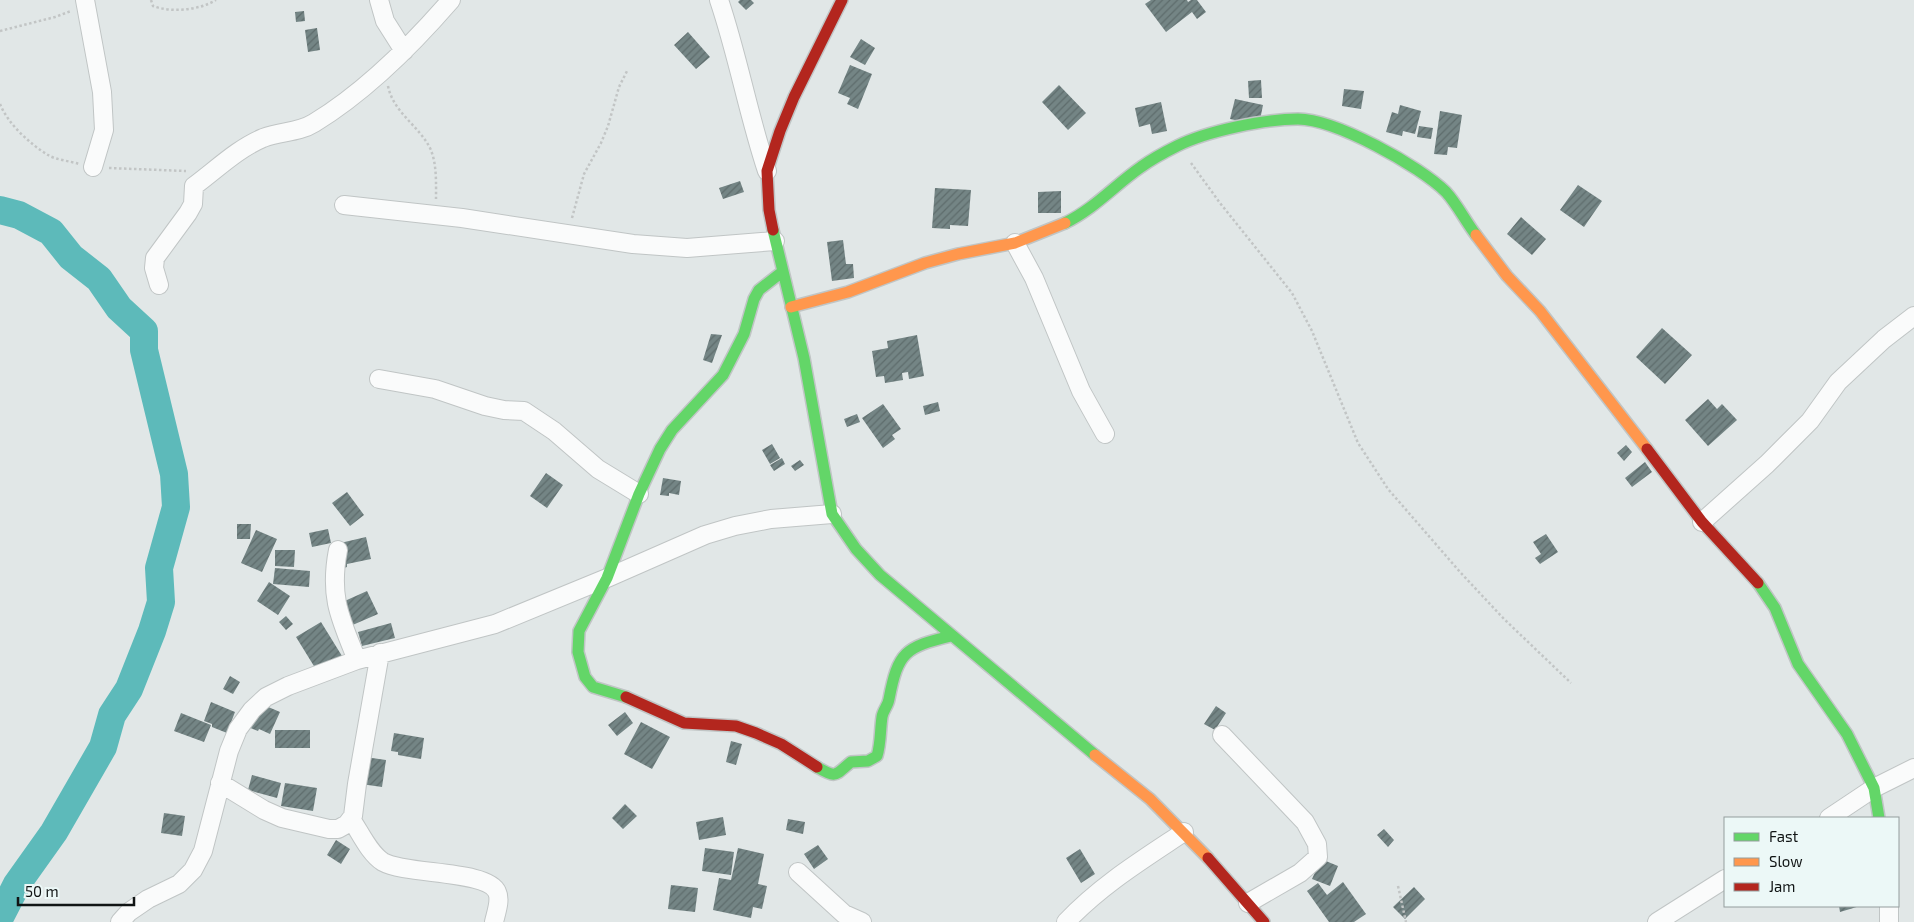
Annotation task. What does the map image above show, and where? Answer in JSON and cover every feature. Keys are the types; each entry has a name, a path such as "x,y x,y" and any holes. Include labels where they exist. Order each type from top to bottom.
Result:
{"street":[{"path":"379,0 385,21 404,51"},
{"path":"159,285 154,262 190,208 194,196 194,186 225,160 263,138 303,130 316,122 358,91 404,51 451,0"},
{"path":"719,0 731,37 766,171 769,210 782,272 804,358 832,514 856,550 880,575 1066,732 1150,799 1222,872 1264,922"},
{"path":"766,171 794,97 842,0"},
{"path":"86,2 102,92 104,130 93,167"},
{"path":"792,307 848,292 925,263 958,254 1015,243 1047,231 1079,216 1142,166 1178,145 1215,132 1262,123 1299,120 1323,123 1363,140 1406,161 1446,192 1480,242 1507,276 1540,312 1628,422 1702,522 1764,589 1775,608 1798,664 1847,734 1874,788 1880,817"},
{"path":"344,205 436,215 633,244 687,248 775,241"},
{"path":"1015,243 1034,278 1081,391 1105,434"},
{"path":"782,272 759,290 754,299 744,334 723,375 672,430 660,449 639,494 607,578 579,632 578,652 585,677 593,687 623,696 664,716 684,723 736,726 756,733 781,744 830,775 835,776 851,762 868,761 878,756 883,710 889,701 893,678 905,654 914,646 951,636"},
{"path":"1702,522 1767,464 1810,421 1838,382 1884,340 1914,316"},
{"path":"379,380 435,389 504,410 524,411 554,431 598,469 639,494"},
{"path":"120,922 128,912 148,899 179,884 192,870 203,851 229,751 238,729 252,710 266,697 288,686 357,660 495,624 705,535 735,526 771,519 832,514"},
{"path":"338,550 335,568 335,598 340,618 357,660"},
{"path":"220,783 264,810 282,818 317,827 338,829 347,824 353,816 380,654"},
{"path":"1222,735 1304,822 1317,844 1318,857 1300,873 1248,903"},
{"path":"1830,817 1874,788 1914,768"},
{"path":"351,818 375,855 384,862 403,868 479,879 491,884 499,897 494,922"},
{"path":"1066,922 1087,900 1122,872 1184,832"},
{"path":"798,872 844,914 862,922"},
{"path":"1656,922 1724,880"},
{"path":"1889,907 1889,922"}],"path":[{"path":"152,0 153,6 164,10 207,6 216,0"},
{"path":"0,31 55,17 86,2"},
{"path":"388,65 388,84 394,102 431,150 435,164 436,215"},
{"path":"567,234 584,174 601,143 619,87 627,71"},
{"path":"1178,145 1220,203 1292,293 1312,331 1358,443 1388,489 1460,572 1504,619 1571,683"},
{"path":"1398,886 1406,922"}],"building":[{"path":"740,0 751,0 754,3 746,10 738,2"},
{"path":"1151,0 1187,0 1188,2 1197,0 1206,12 1197,19 1192,12 1166,32 1145,4"},
{"path":"304,11 305,21 296,22 295,12"},
{"path":"317,28 320,50 308,52 305,30"},
{"path":"688,32 710,57 696,69 674,45"},
{"path":"861,39 875,48 865,65 850,57"},
{"path":"850,65 872,74 858,109 847,104 850,98 838,93"},
{"path":"1261,80 1262,98 1249,98 1248,81"},
{"path":"1059,85 1086,113 1068,130 1042,102"},
{"path":"1344,89 1364,91 1361,109 1342,106"},
{"path":"1235,99 1263,105 1259,125 1230,119"},
{"path":"1161,102 1167,131 1152,134 1150,124 1139,127 1135,108"},
{"path":"1400,105 1421,111 1415,134 1403,131 1402,136 1386,132 1392,112 1398,114"},
{"path":"1440,111 1462,115 1457,148 1448,147 1447,155 1434,154"},
{"path":"1419,126 1433,128 1431,139 1417,137"},
{"path":"740,181 744,192 723,199 719,188"},
{"path":"1578,185 1602,201 1584,227 1560,210"},
{"path":"935,188 971,190 968,226 950,225 950,229 932,228"},
{"path":"1061,191 1061,213 1038,213 1038,192"},
{"path":"1521,217 1546,239 1532,255 1507,234"},
{"path":"843,240 846,264 853,264 854,278 832,281 827,242"},
{"path":"1662,328 1692,355 1665,384 1636,357"},
{"path":"711,334 722,335 712,363 703,360"},
{"path":"917,335 924,376 909,379 908,372 902,373 903,380 885,383 884,376 876,377 872,351 888,348 887,341"},
{"path":"1708,399 1717,409 1722,404 1737,420 1708,446 1685,420"},
{"path":"938,402 940,411 925,415 923,406"},
{"path":"883,404 901,429 892,435 895,439 883,448 862,418"},
{"path":"857,414 860,422 847,427 844,419"},
{"path":"772,444 780,458 770,464 762,450"},
{"path":"1626,445 1632,452 1624,461 1617,453"},
{"path":"782,458 785,464 774,471 770,465"},
{"path":"800,460 804,465 795,471 791,466"},
{"path":"1645,462 1652,472 1632,487 1625,478"},
{"path":"546,473 563,485 547,508 530,496"},
{"path":"663,478 681,481 679,495 669,493 669,496 660,495"},
{"path":"347,492 364,515 350,526 332,503"},
{"path":"237,524 251,524 250,539 237,539"},
{"path":"328,529 331,543 312,547 309,533"},
{"path":"256,530 277,539 262,572 241,563"},
{"path":"1546,534 1558,552 1540,564 1535,558 1541,554 1533,542"},
{"path":"366,537 371,559 347,564 347,567 341,569 336,544"},
{"path":"275,550 295,550 294,567 275,566"},
{"path":"275,568 310,571 309,587 273,584"},
{"path":"269,582 290,596 278,615 257,601"},
{"path":"367,591 378,614 348,627 338,604"},
{"path":"286,616 293,624 286,630 279,622"},
{"path":"321,622 342,656 317,671 296,637"},
{"path":"391,623 395,638 362,646 358,632"},
{"path":"230,676 240,682 233,694 223,689"},
{"path":"211,702 235,712 227,733 212,727 212,724 204,721"},
{"path":"259,703 280,712 270,734 248,727"},
{"path":"1216,706 1226,713 1215,730 1204,724"},
{"path":"625,712 633,723 617,736 608,725"},
{"path":"181,713 211,725 204,742 174,731"},
{"path":"641,722 670,737 652,769 624,754"},
{"path":"275,730 310,730 310,748 275,748"},
{"path":"394,733 424,738 421,759 398,755 398,752 391,751"},
{"path":"731,741 742,744 736,765 726,762"},
{"path":"365,757 386,760 382,787 361,784"},
{"path":"252,775 281,783 277,798 248,790"},
{"path":"285,783 317,788 313,811 281,806"},
{"path":"625,804 637,816 623,829 612,818"},
{"path":"164,813 185,816 182,836 161,833"},
{"path":"723,817 726,835 699,840 696,822"},
{"path":"788,819 805,822 803,834 786,830"},
{"path":"1384,829 1394,840 1388,847 1377,835"},
{"path":"336,840 350,849 341,864 327,855"},
{"path":"818,845 828,859 814,869 804,854"},
{"path":"705,848 734,852 731,875 702,871"},
{"path":"738,848 764,854 758,884 767,886 762,909 753,907 751,918 713,910 719,878 731,880"},
{"path":"1080,849 1095,874 1081,883 1066,858"},
{"path":"1321,859 1338,866 1330,886 1312,879"},
{"path":"1343,882 1366,914 1354,922 1329,922 1307,891 1318,883 1327,895"},
{"path":"671,885 698,888 695,912 668,909"},
{"path":"1414,887 1425,899 1405,919 1393,907"},
{"path":"1839,907 1857,907 1840,912"}],"waterway":[{"path":"0,210 19,215 51,232 71,257 99,279 119,308 144,331 144,350 174,474 176,507 159,568 161,602 152,631 129,689 112,715 103,747 54,832 17,884 0,917"}],"traffic: fast":[{"path":"1065,223 1095,204 1145,164 1177,146 1204,135 1236,127 1269,121 1298,119 1314,121 1333,127 1354,135 1398,157 1434,181 1446,192 1476,235"},
{"path":"773,230 804,358 832,514 856,549 880,575 1095,755"},
{"path":"626,697 593,687 585,677 578,652 579,631 607,578 639,494 660,449 672,430 723,375 744,334 754,299 759,290 782,272"},
{"path":"1758,583 1775,608 1798,664 1847,734 1874,788 1879,817"},
{"path":"817,767 836,774 851,762 868,761 877,756 881,722 900,661 914,648 951,636"}],"traffic: slow":[{"path":"791,307 848,292 925,263 958,254 1015,243 1065,223"},
{"path":"1476,235 1507,276 1540,311 1647,449"},
{"path":"1095,755 1150,799 1208,858"}],"traffic: jam":[{"path":"773,230 769,210 767,171 794,97 842,0"},
{"path":"1647,449 1702,522 1758,583"},
{"path":"626,697 684,723 736,726 756,733 781,744 817,767"},
{"path":"1208,858 1264,922"}]}
